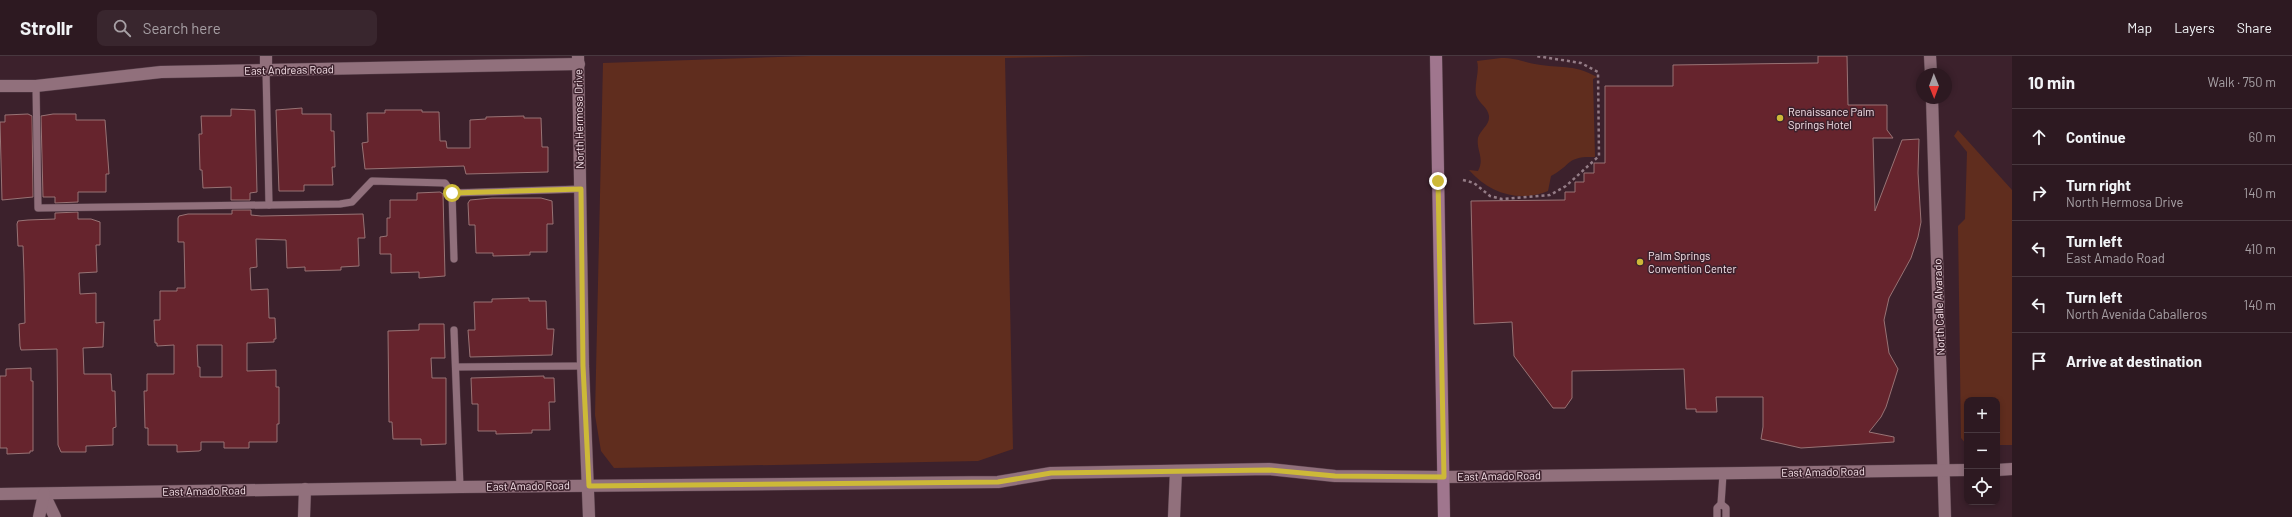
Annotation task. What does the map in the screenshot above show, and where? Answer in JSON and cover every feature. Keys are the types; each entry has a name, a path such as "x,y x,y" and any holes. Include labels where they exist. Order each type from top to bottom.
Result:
{"street":[{"path":"266,56 266,71"},
{"path":"1436,56 1444,517"},
{"path":"1930,56 1931,68"},
{"name":"East Andreas Road","path":"0,86 36,86 161,72 266,71 578,60"},
{"name":"North Hermosa Drive","path":"578,60 583,366 589,486 589,517"},
{"name":"North Calle Alvarado","path":"1932,104 1945,471 1945,517"},
{"path":"2000,470 2012,469"},
{"name":"East Amado Road","path":"0,494 460,487 998,482 1051,473 1176,471 1269,470 1335,476 1444,477 1964,470"},
{"path":"1174,517 1176,471"},
{"path":"304,517 305,489"},
{"path":"39,517 44,494"},
{"path":"44,494 55,517"}],"lane":[{"path":"266,71 269,205"},
{"path":"36,86 38,208 340,204 352,202 372,181 446,183 452,193 454,259"},
{"path":"452,193 581,189"},
{"path":"454,330 460,487"},
{"path":"456,367 583,366"},
{"path":"1717,517 1717,508 1721,504 1723,474"},
{"path":"1721,504 1726,508 1726,517"}],"path":[{"path":"1463,180 1474,183 1490,196 1502,199 1550,195 1566,186 1599,156 1598,72 1581,63 1536,56"}],"shaded area":[{"path":"810,56 1094,56 1005,58 1013,449 978,461 614,468 601,451 595,415 603,63"},
{"path":"1501,58 1582,70 1597,77 1593,79 1595,157 1574,159 1551,176 1548,191 1526,196 1505,194 1486,185 1469,170 1478,171 1480,166 1481,158 1478,138 1489,119 1487,110 1476,95 1478,69 1477,61"},
{"path":"1958,130 2012,190 2012,445 2000,445 2000,397 1964,397 1964,442 1961,438 1958,226 1965,219 1967,152 1954,136"}],"building":[{"name":"Palm Springs Convention Center","path":"1818,56 1847,56 1848,105 1887,105 1887,130 1893,138 1873,138 1875,211 1902,140 1919,139 1918,173 1921,222 1911,258 1889,298 1884,320 1889,353 1898,369 1886,407 1881,417 1869,432 1894,437 1894,442 1801,448 1761,439 1763,427 1763,397 1716,397 1717,412 1696,412 1696,409 1686,409 1684,369 1572,371 1572,398 1565,408 1553,408 1514,356 1512,322 1474,324 1471,201 1565,200 1565,192 1575,192 1575,182 1584,182 1584,173 1594,173 1594,163 1605,163 1605,86 1673,86 1673,65 1818,63"},
{"path":"302,108 302,114 331,114 331,131 334,131 335,167 332,167 333,185 304,185 304,191 279,191 276,110"},
{"path":"231,109 255,110 257,192 250,193 250,200 231,200 231,187 203,188 202,170 200,170 199,134 202,134 201,116 231,116"},
{"path":"385,110 422,110 422,112 439,112 440,141 446,141 447,148 470,148 470,120 486,119 486,117 524,116 524,118 541,118 542,147 548,147 548,172 466,174 464,166 365,169 362,143 368,142 367,113 385,113"},
{"path":"28,114 32,116 33,197 2,200 0,122 5,122 5,115"},
{"path":"53,114 76,114 76,120 105,120 109,174 106,174 106,192 78,192 78,202 55,203 55,197 43,197 41,116"},
{"path":"440,192 443,194 445,276 419,278 419,272 391,273 391,254 380,254 380,237 387,236 387,218 390,218 390,200 417,200 417,193"},
{"path":"492,198 541,198 552,201 553,224 547,224 547,252 530,252 530,255 493,256 493,253 476,253 475,225 469,225 468,203 470,200"},
{"path":"232,210 251,210 251,215 261,216 363,214 365,238 358,238 359,266 341,267 341,270 305,271 305,267 287,268 286,240 256,239 257,267 250,268 251,290 268,289 269,318 275,318 276,339 274,339 274,342 247,343 247,371 276,370 276,387 279,387 279,424 277,424 277,442 249,442 249,448 224,448 224,442 201,442 201,450 199,451 177,452 177,445 148,445 148,428 145,428 144,391 147,391 147,374 174,374 174,345 157,346 157,343 155,343 154,320 160,320 160,291 177,291 177,288 185,288 184,242 178,242 178,218 179,216 188,214 232,214","holes":["197,345 222,345 222,377 200,377"]},
{"path":"78,212 78,219 91,219 100,222 100,245 96,245 97,272 79,273 80,294 96,293 96,323 104,322 103,347 83,348 84,374 111,374 112,391 115,391 116,427 113,428 113,445 86,446 86,452 61,452 58,445 57,349 21,350 20,346 19,324 25,323 24,274 23,246 18,246 17,224 18,221 55,219 55,213"},
{"path":"529,298 529,301 546,301 547,329 554,329 552,355 470,357 468,330 475,330 474,302 492,302 492,299"},
{"path":"419,324 444,324 445,358 431,358 432,378 446,378 446,444 421,445 421,439 393,439 392,422 389,422 388,331 419,330"},
{"path":"31,368 31,381 33,381 33,451 30,451 30,453 7,454 7,448 0,448 0,376 6,376 6,369"},
{"path":"544,376 544,378 554,378 555,402 549,402 550,430 532,430 532,433 496,434 496,431 478,431 478,404 472,404 471,378"}],"place":[{"name":"Renaissance Palm Springs Hotel","path":"1780,118"},
{"name":"Palm Springs Convention Center","path":"1640,262"}],"route":[{"path":"452,193 581,189 583,366 589,486 998,482 1051,473 1269,470 1335,476 1444,477 1438,181"}]}
